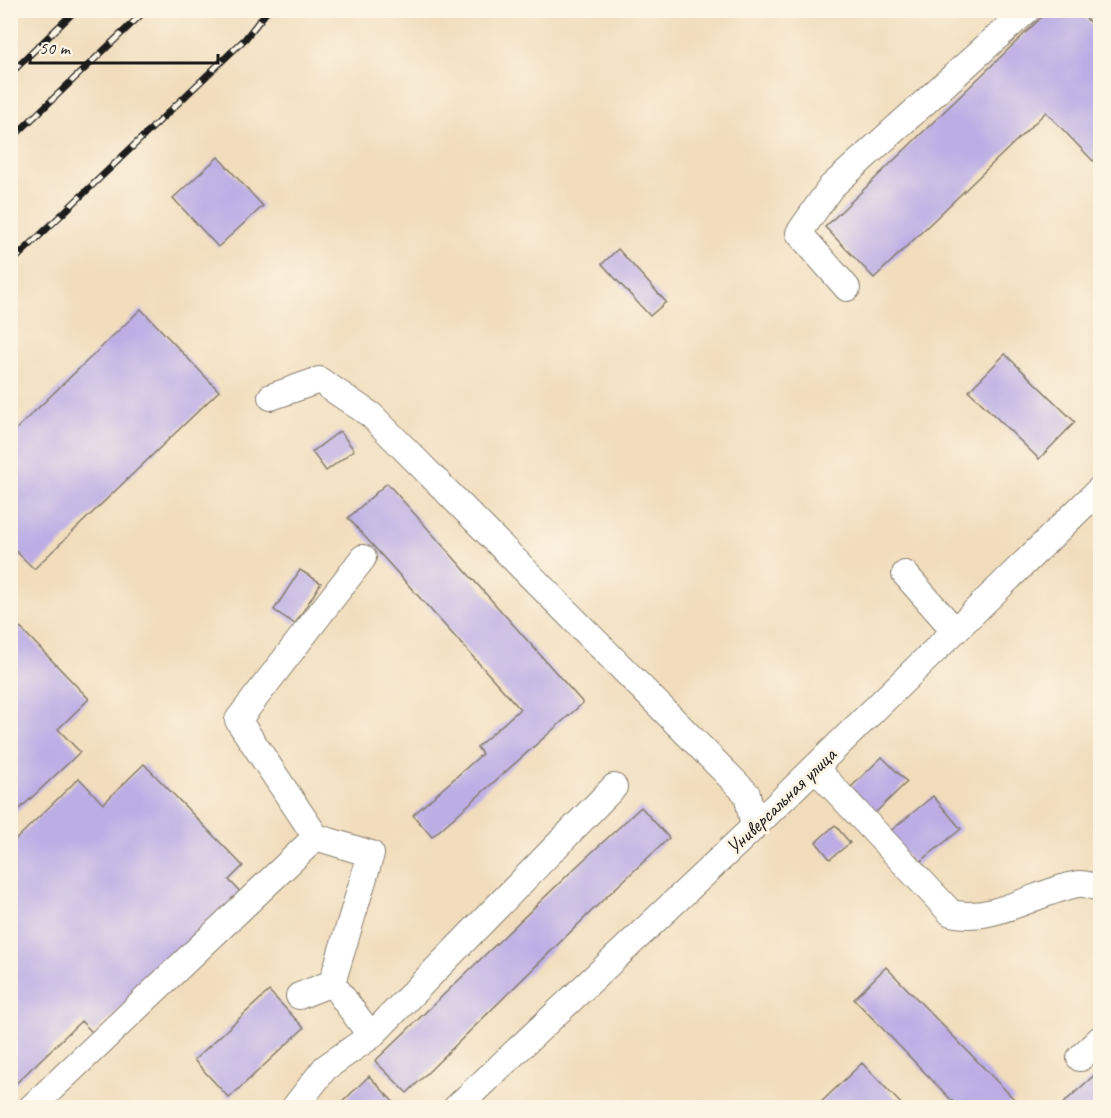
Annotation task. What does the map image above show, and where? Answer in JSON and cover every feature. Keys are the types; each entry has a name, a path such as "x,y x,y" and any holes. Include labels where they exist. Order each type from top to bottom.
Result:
{"street":[{"path":"847,288 799,233 831,187 1027,10"},
{"path":"271,397 319,380 371,415 747,794 754,827"},
{"name":"Универсальная улица","path":"456,1107 754,827 1101,489"},
{"path":"332,982 370,854 316,837 238,720 363,558"},
{"path":"905,574 955,631"},
{"path":"815,768 951,913 966,916 985,914 1080,884 1101,888"},
{"path":"294,1107 325,1068 371,1036 614,787"},
{"path":"31,1107 316,837"},
{"path":"332,982 371,1036"},
{"path":"298,996 332,982"},
{"path":"1080,1058 1101,1039"}],"building":[{"path":"1049,10 1078,10 1100,33 1100,154 1093,161 1046,112 874,278 825,227"},
{"path":"218,157 263,206 218,247 173,198"},
{"path":"618,249 666,302 650,316 602,264"},
{"path":"141,309 219,391 34,569 10,545 10,435"},
{"path":"1005,354 1075,422 1039,459 969,391"},
{"path":"340,431 354,450 326,471 312,452"},
{"path":"387,483 583,703 432,837 413,815 482,754 477,747 520,709 348,518"},
{"path":"300,570 321,583 295,624 274,610"},
{"path":"10,617 89,699 58,729 80,752 10,818"},
{"path":"882,757 907,782 875,813 851,787"},
{"path":"144,764 243,866 229,880 247,899 93,1033 81,1021 10,1089 10,845 79,778 103,804"},
{"path":"933,796 961,829 915,866 888,833"},
{"path":"641,807 669,838 407,1093 375,1061"},
{"path":"835,825 850,843 830,859 816,842"},
{"path":"886,967 1014,1099 1005,1108 959,1108 854,999"},
{"path":"269,991 304,1028 229,1098 194,1060"},
{"path":"862,1063 905,1108 815,1108"},
{"path":"1100,1070 1100,1108 1058,1108"},
{"path":"369,1076 399,1108 336,1108"}],"railway":[{"path":"10,74 76,10"},
{"path":"10,140 146,10"},
{"path":"10,264 245,39 268,10"}]}
